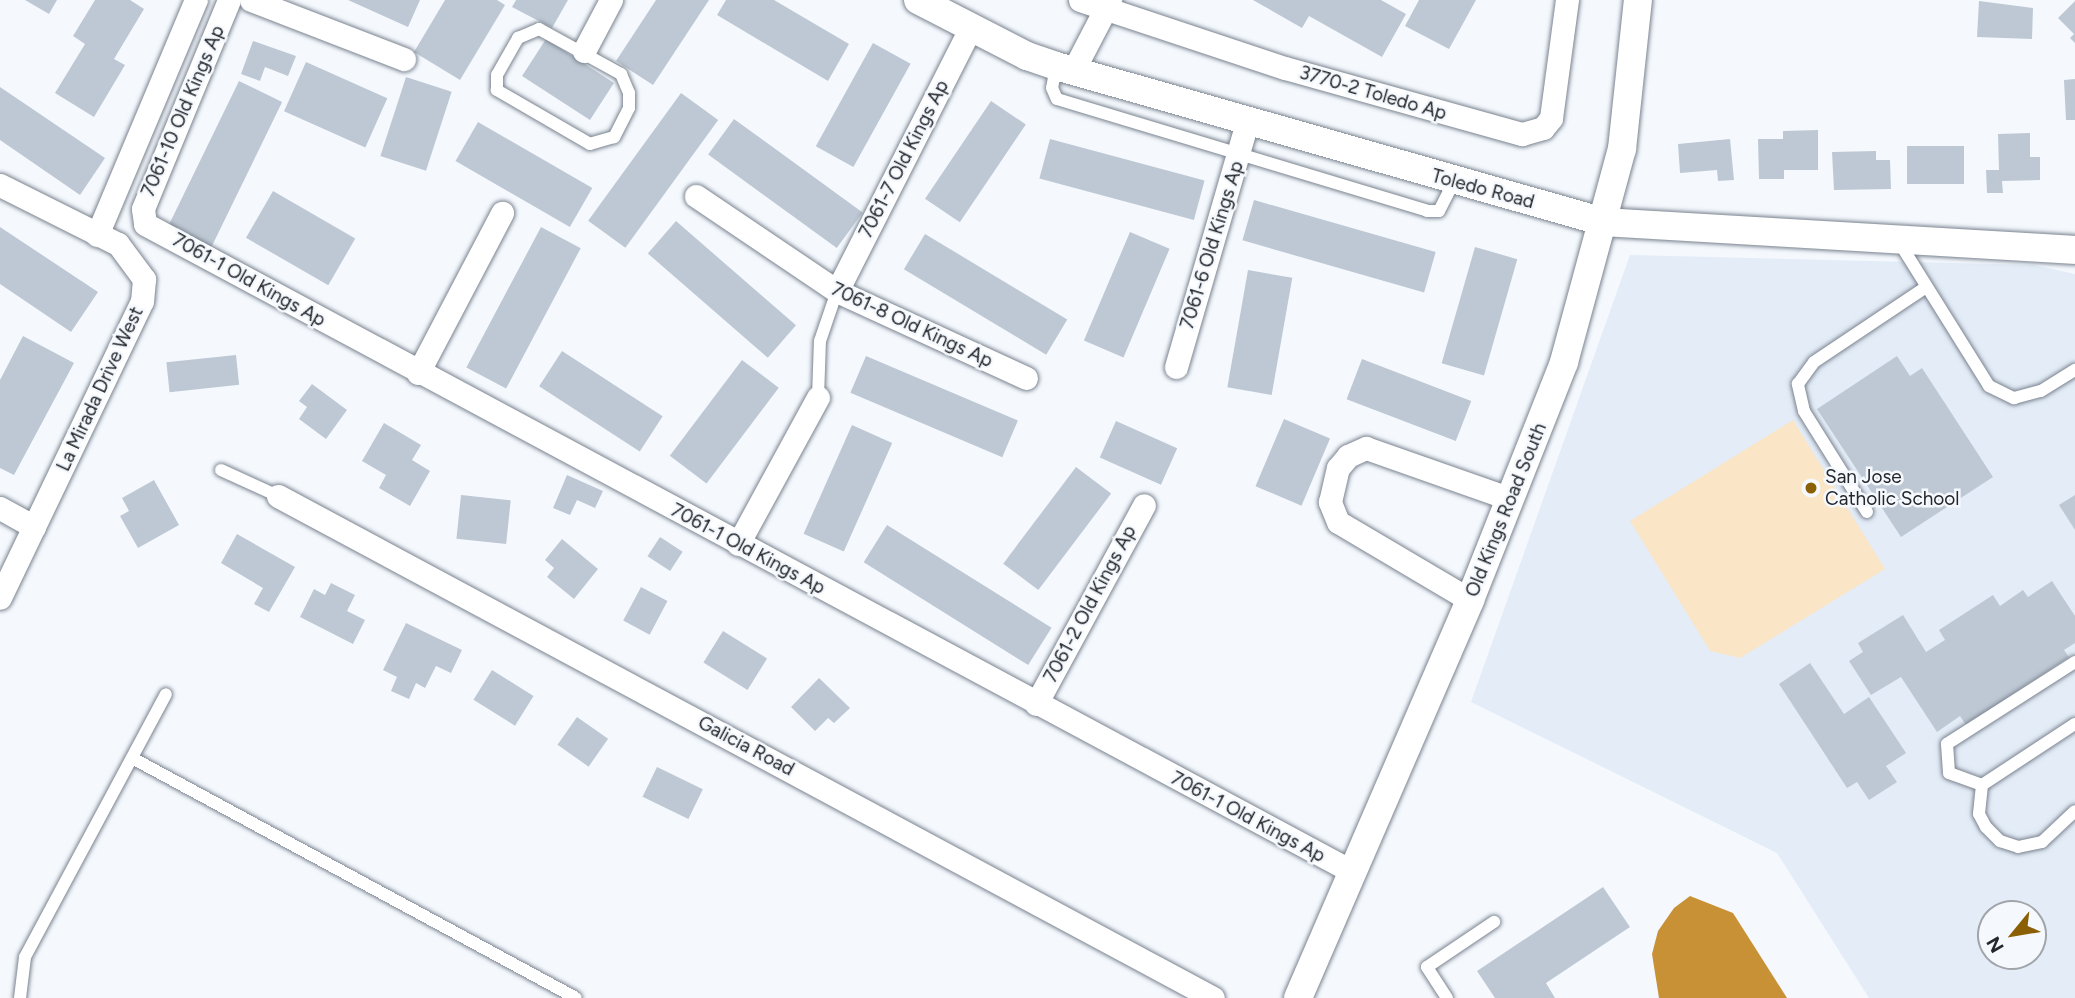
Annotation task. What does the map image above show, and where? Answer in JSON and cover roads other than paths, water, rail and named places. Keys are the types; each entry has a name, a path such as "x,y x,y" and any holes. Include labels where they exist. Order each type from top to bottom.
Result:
{"street":[{"path":"97,234 196,0"},
{"name":"7061-10 Old Kings Ap","path":"145,224 143,209 229,0"},
{"path":"251,0 404,59"},
{"path":"584,51 611,0"},
{"name":"Toledo Road","path":"918,0 1064,68 1604,222 2075,250"},
{"name":"3770-2 Toledo Ap","path":"1080,0 1107,5 1298,72 1522,134 1543,128 1551,118 1567,0"},
{"name":"Old Kings Road South","path":"1297,998 1469,600 1564,362 1622,149 1638,0"},
{"path":"1064,68 1107,5"},
{"name":"7061-7 Old Kings Ap","path":"837,291 971,27"},
{"name":"7061-6 Old Kings Ap","path":"1176,367 1247,122"},
{"name":"La Mirada Drive West","path":"0,185 118,244 144,279 142,301 0,598"},
{"name":"7061-8 Old Kings Ap","path":"696,196 837,291 1026,378"},
{"path":"418,373 502,213"},
{"name":"7061-1 Old Kings Ap","path":"145,224 418,373 1353,872"},
{"path":"738,544 818,397"},
{"path":"1469,600 1338,522 1330,502 1338,468 1348,456 1366,448 1511,499"},
{"name":"Galicia Road","path":"278,496 1213,998"},
{"name":"7061-2 Old Kings Ap","path":"1036,704 1144,505"},
{"path":"0,508 34,527"}],"lane":[{"path":"539,29 584,51 621,74 629,93 626,118 614,137 590,144 503,97 497,90 497,75 518,38 528,32 539,29"},
{"path":"1064,68 1052,88 1057,99 1427,211 1439,211 1454,181"},
{"path":"1897,238 1989,386 2014,398 2041,391 2075,370"},
{"path":"1867,512 1804,411 1798,384 1814,362 1926,288"},
{"path":"818,397 820,341 837,291"},
{"path":"221,470 278,496"},
{"path":"1982,785 1949,773 1947,744 2075,662"},
{"path":"20,998 25,957 134,759 166,694"},
{"path":"1982,785 2073,730"},
{"path":"134,759 576,998"},
{"path":"1982,785 1979,814 1986,827 2000,841 2018,847 2042,842 2075,811"},
{"path":"1447,998 1427,967 1494,922"}],"place":[{"name":"San Jose Catholic School","path":"1811,488"}]}
